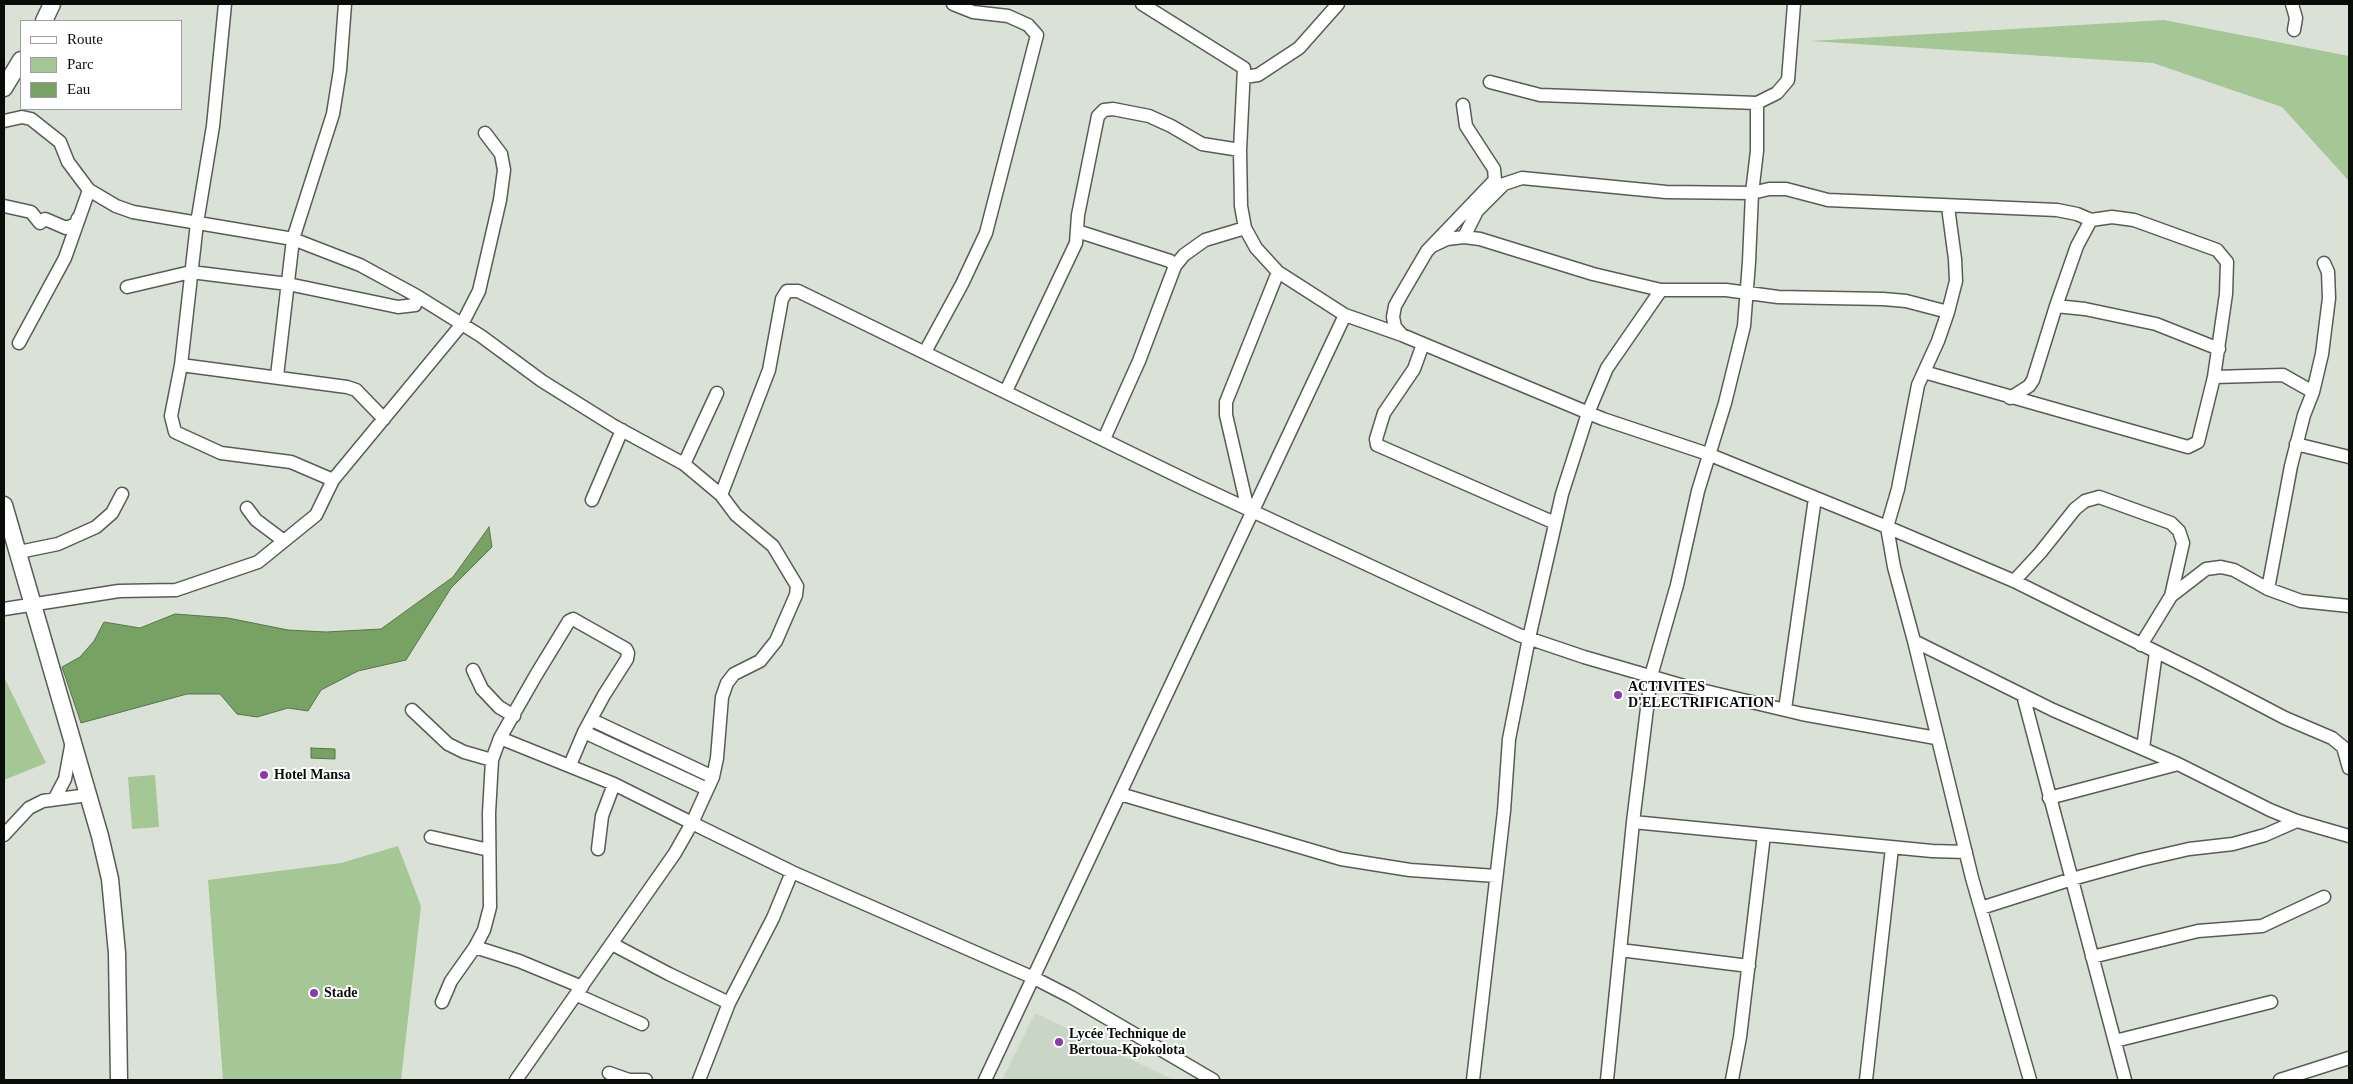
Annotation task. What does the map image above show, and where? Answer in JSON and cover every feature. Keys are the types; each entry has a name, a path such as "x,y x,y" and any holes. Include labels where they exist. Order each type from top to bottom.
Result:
{"main road":[{"path":"44,20 52,4"},
{"path":"4,88 20,62"},
{"path":"5,512 19,552 32,606 88,795 110,879 117,953 119,1080"}],"street":[{"path":"224,4 212,134 197,223 180,365 171,416 175,432 221,453 291,462 333,480"},
{"path":"277,376 293,239 333,114 340,70 345,4"},
{"path":"925,352 962,284 986,233 1001,181 1007,146 1027,78 1036,35 1028,24 1008,16 973,12 953,4"},
{"path":"1142,4 1244,68 1240,150 1241,206 1245,228 1256,248 1278,272 1345,315 1423,344 1588,413 1708,454 2014,581 2285,718 2338,741 2343,747 2349,768"},
{"path":"1244,77 1258,75 1299,48 1338,4"},
{"path":"1490,82 1540,95 1758,103 1777,92 1788,80 1794,4"},
{"path":"2292,4 2296,18 2294,30"},
{"path":"1607,1080 1633,822 1651,676 1677,585 1708,454 1725,403 1744,326 1752,193 1757,151 1758,103"},
{"path":"1402,336 1395,327 1395,306 1432,246 1495,180 1494,170 1466,126 1463,104"},
{"path":"1006,391 1076,242 1078,215 1098,116 1104,110 1113,109 1149,116 1172,126 1202,144 1240,150"},
{"path":"4,121 27,117 60,142 68,162 89,190 98,197 132,212 293,239 360,264 417,296 462,324 542,381 622,430 684,464 721,494 736,515 773,546 796,586 796,595 776,641 760,661 734,674 727,683 722,698 717,758 713,777 676,853 516,1080"},
{"path":"4,610 119,591 176,590 258,562 316,515 333,480 462,324 479,292 504,170 501,154 485,133"},
{"path":"1464,237 1477,211 1504,184 1522,178 1666,192 1752,193 1769,189 1786,189 1828,200 1891,201 1948,207 2057,210 2077,214 2091,220 2112,217 2134,220 2217,250 2223,255 2228,268 2219,349 2205,418 2198,442 2188,447 2010,398 1924,372"},
{"path":"19,343 65,258 79,213 89,190"},
{"path":"4,206 32,212 40,223 45,219 66,228 76,224 79,213"},
{"path":"1948,207 1956,270 1948,312 1938,341 1918,385 1898,489 1887,527 1894,567 1914,641 1936,738 1981,908 2030,1080"},
{"path":"2010,398 2034,380 2056,306 2077,246 2091,220"},
{"path":"1104,439 1139,361 1175,266 1184,255 1205,240 1245,228"},
{"path":"1077,231 1170,261 1175,266"},
{"path":"1432,246 1447,239 1464,237 1480,239 1593,274 1661,290 1726,290 1778,296 1906,301 1948,312"},
{"path":"2268,589 2296,444 2313,392 2322,354 2329,298 2328,272 2324,263"},
{"path":"127,287 191,272 288,284 398,307 414,305 417,296"},
{"path":"1250,511 1226,414 1226,402 1278,272"},
{"path":"1473,1080 1510,739 1529,638 1555,523 1562,494 1588,413 1607,368 1661,290"},
{"path":"721,494 769,370 782,298 787,291 798,291 1250,511 1529,638 1651,676 1785,709 1860,725 1936,738"},
{"path":"2056,306 2085,308 2156,324 2219,349"},
{"path":"985,1080 1120,794 1250,511 1345,315"},
{"path":"1423,344 1414,369 1384,413 1376,439 1377,445 1555,523"},
{"path":"180,365 277,376 347,387 356,390 384,419"},
{"path":"2214,377 2283,375 2313,392"},
{"path":"684,464 717,393"},
{"path":"592,500 622,430"},
{"path":"2296,444 2349,457"},
{"path":"19,552 58,544 96,527 112,513 122,494"},
{"path":"2014,581 2040,553 2075,508 2085,501 2099,497 2171,524 2179,531 2183,543 2171,596 2141,645"},
{"path":"1785,709 1816,498"},
{"path":"247,508 256,520 284,541"},
{"path":"2171,596 2206,569 2221,567 2234,570 2268,589 2301,601 2349,606"},
{"path":"442,1002 451,981 475,947 484,930 490,906 489,850 492,760 500,738 536,675 569,621 573,619 626,649 628,653 627,659 604,695 584,732 570,765"},
{"path":"1914,641 2023,695 2178,764 2270,810 2297,822 2349,836"},
{"path":"2143,748 2156,652"},
{"path":"473,670 482,689 499,707 514,716"},
{"path":"2023,695 2125,1080"},
{"path":"412,710 448,744 464,752 492,760"},
{"path":"592,720 713,777"},
{"path":"584,732 707,789"},
{"path":"500,738 614,784 792,872 1034,978 1071,997 1213,1080"},
{"path":"55,798 65,780 72,741"},
{"path":"2049,798 2178,764"},
{"path":"598,849 602,816 614,784"},
{"path":"1120,794 1341,860 1410,870 1496,876"},
{"path":"4,835 29,808 55,798 88,795"},
{"path":"1633,822 1892,848 1966,852"},
{"path":"1981,908 2072,878 2189,850 2234,844 2265,835 2297,822"},
{"path":"1732,1080 1749,966 1764,835"},
{"path":"431,837 489,850"},
{"path":"1866,1080 1892,848"},
{"path":"699,1080 729,1003 773,918 792,872"},
{"path":"2092,957 2198,932 2262,926 2324,897"},
{"path":"612,944 729,1003"},
{"path":"475,947 519,961 642,1024"},
{"path":"1620,950 1749,966"},
{"path":"2115,1041 2271,1002"},
{"path":"2280,1080 2349,1058"},
{"path":"609,1073 629,1080 646,1080"}],"shaded area":[{"name":"Lycée Technique de Bertoua-Kpokolota","path":"1035,1013 1174,1080 1002,1080"}],"green space":[{"path":"2164,20 2349,56 2349,181 2282,107 2153,63 1811,41"},
{"path":"4,677 46,763 4,780"},
{"path":"155,775 159,827 132,829 128,777"},
{"name":"Stade","path":"398,846 421,906 401,1080 223,1080 208,880 341,863"}],"water":[{"path":"489,527 492,547 451,588 406,660 358,671 321,690 308,711 288,708 257,717 237,714 220,694 187,694 81,723 62,667 80,657 94,641 104,622 140,628 175,614 228,618 288,630 326,632 381,629 453,577"},
{"path":"311,748 335,749 335,759 311,758"}],"place":[{"name":"ACTIVITES D'ELECTRIFICATION","path":"1618,695"},
{"name":"Hotel Mansa","path":"264,775"},
{"name":"Stade","path":"314,993"},
{"name":"Lycée Technique de Bertoua-Kpokolota","path":"1059,1042"}]}
